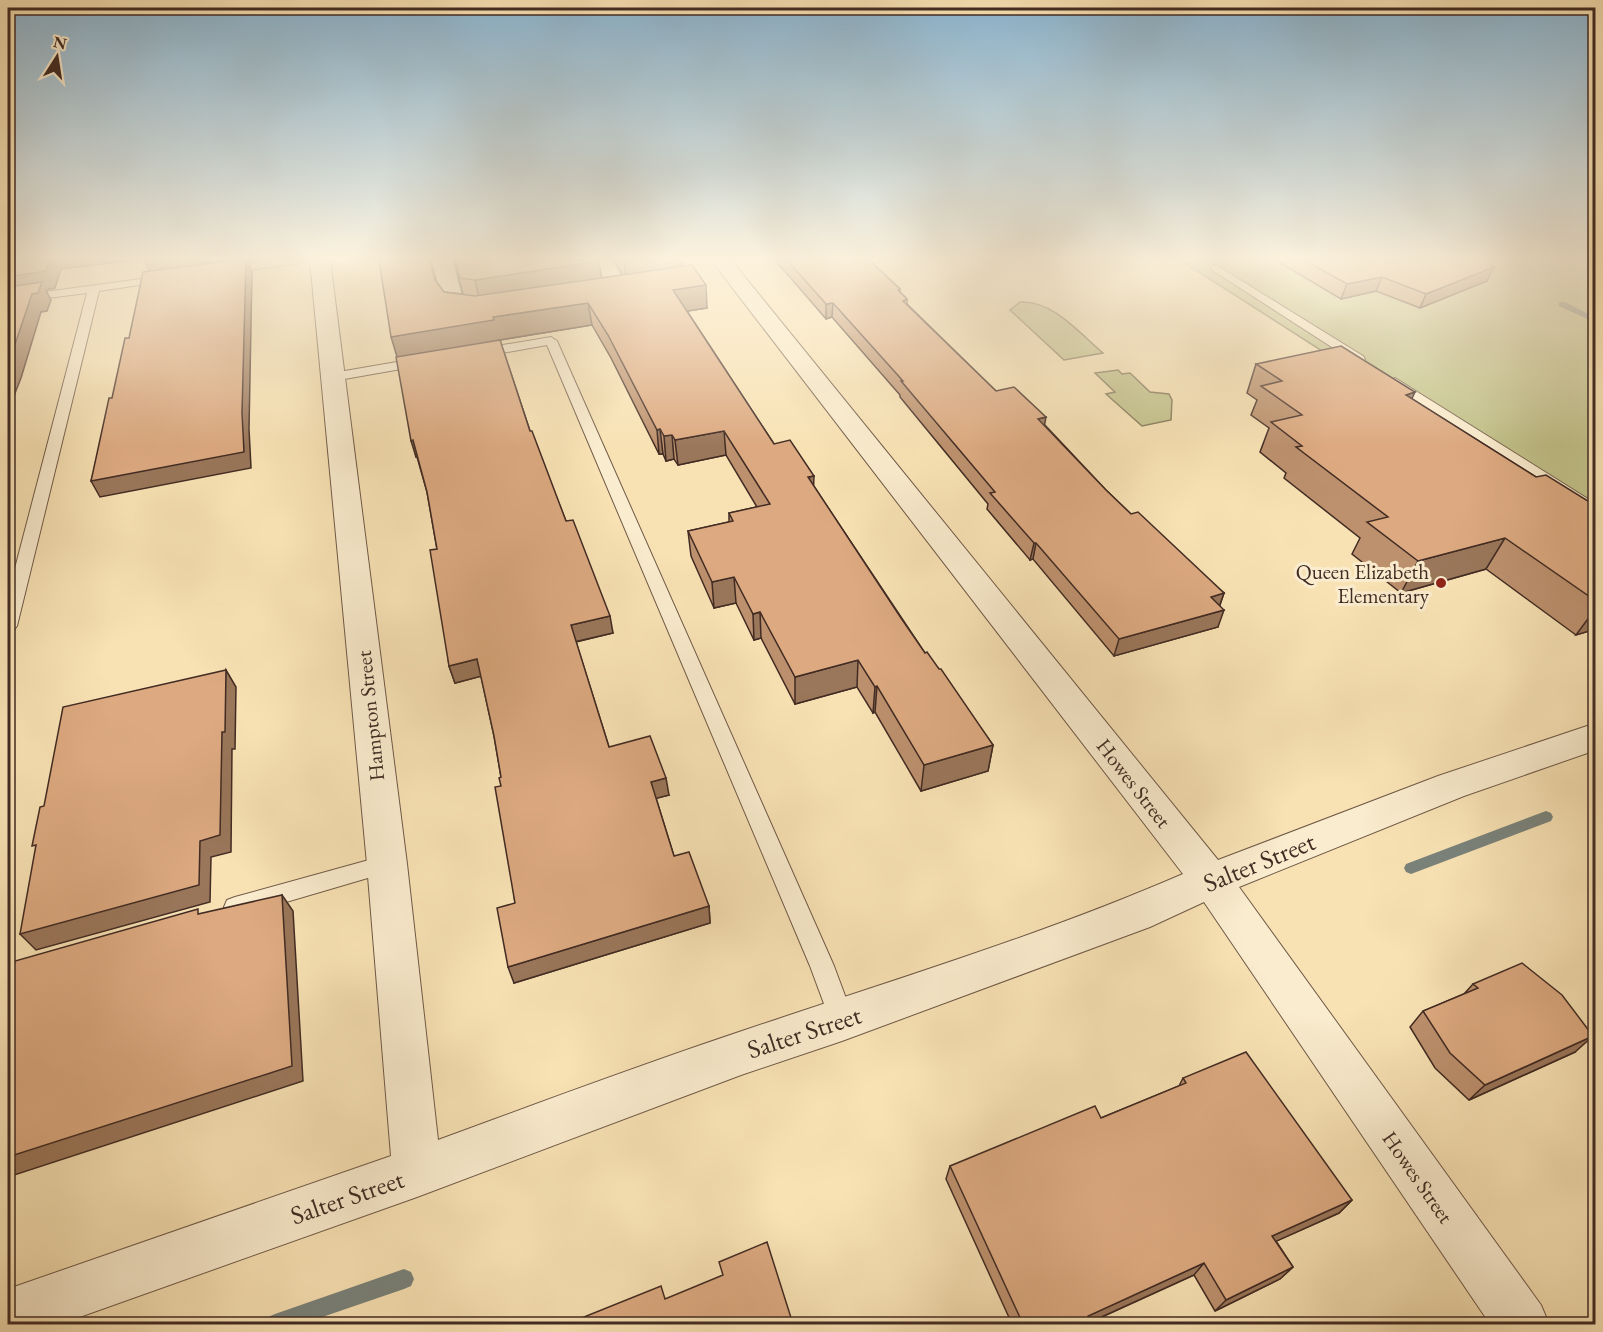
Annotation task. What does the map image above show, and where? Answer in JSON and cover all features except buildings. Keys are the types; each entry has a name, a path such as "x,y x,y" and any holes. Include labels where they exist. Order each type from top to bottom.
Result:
{"street":[{"name":"Hampton Street","path":"327,322 387,864 417,1172"},
{"name":"Howes Street","path":"764,322 1211,880 1520,1324"},
{"name":"Salter Street","path":"8,1316 417,1172 741,1053 842,1020 1155,906 1211,880 1451,786 1596,736"}],"lane":[{"path":"8,626 85,322"},
{"path":"1301,322 1596,512"},
{"path":"457,356 551,341 822,966 842,1020"},
{"path":"333,377 434,360"},
{"path":"210,914 387,864"}],"green space":[{"path":"1023,322 1068,322 1103,353 1064,360"},
{"path":"1277,322 1595,322 1595,526"},
{"path":"1118,370 1122,374 1130,373 1150,392 1169,394 1172,400 1171,420 1142,426 1106,394 1115,392 1095,373"}],"waterway":[{"path":"1411,868 1546,817"},
{"path":"275,1324 404,1279"}],"place":[{"name":"Queen Elizabeth Elementary","path":"1441,583"}]}
